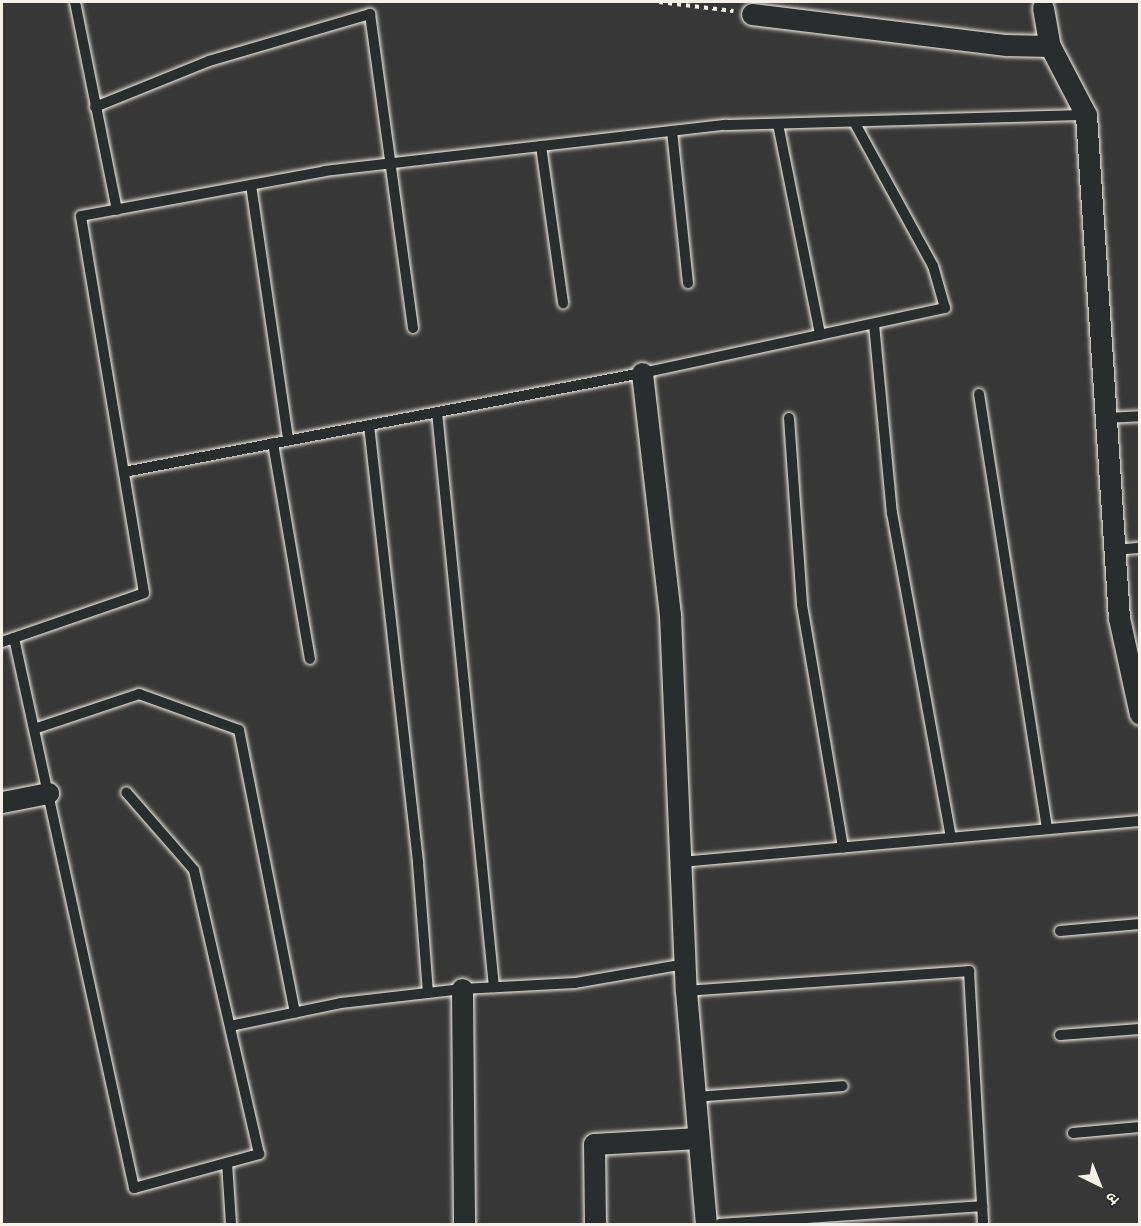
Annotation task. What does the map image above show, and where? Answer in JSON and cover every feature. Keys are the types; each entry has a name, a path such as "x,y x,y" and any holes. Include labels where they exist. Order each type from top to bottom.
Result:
{"street":[{"path":"1043,8 1050,46 1086,115 1119,618 1133,652 1140,714"},
{"path":"752,14 1006,45 1050,46"},
{"path":"642,373 670,615 686,991 706,1224"},
{"path":"2,802 48,793"},
{"path":"462,989 464,1224"},
{"path":"595,1224 594,1144 698,1138"}],"lane":[{"path":"75,2 117,210"},
{"path":"95,107 209,61 370,14 413,328"},
{"path":"2,642 144,593 81,216 325,171 725,125 1086,115"},
{"path":"124,472 642,373 945,308 933,267 854,122"},
{"path":"778,124 820,335"},
{"path":"672,131 688,283"},
{"path":"541,146 563,303"},
{"path":"251,185 288,440"},
{"path":"874,324 892,513 951,838"},
{"path":"979,394 1047,829"},
{"path":"437,412 494,987"},
{"path":"1106,418 1140,416"},
{"path":"789,418 802,605 843,848"},
{"path":"369,425 418,863 428,993"},
{"path":"273,444 310,659"},
{"path":"1115,550 1140,548"},
{"path":"14,638 134,1188 259,1154 194,870 126,792"},
{"path":"34,729 139,694 239,730 295,1013"},
{"path":"680,862 1140,821"},
{"path":"1060,931 1140,924"},
{"path":"230,1026 341,1003 462,989 575,983 685,964"},
{"path":"686,991 969,971 983,1224"},
{"path":"1060,1035 1140,1029"},
{"path":"694,1097 843,1086"},
{"path":"1073,1133 1140,1127"},
{"path":"227,1163 231,1224"},
{"path":"720,1224 982,1206"}],"path":[{"path":"659,2 752,14"}]}
